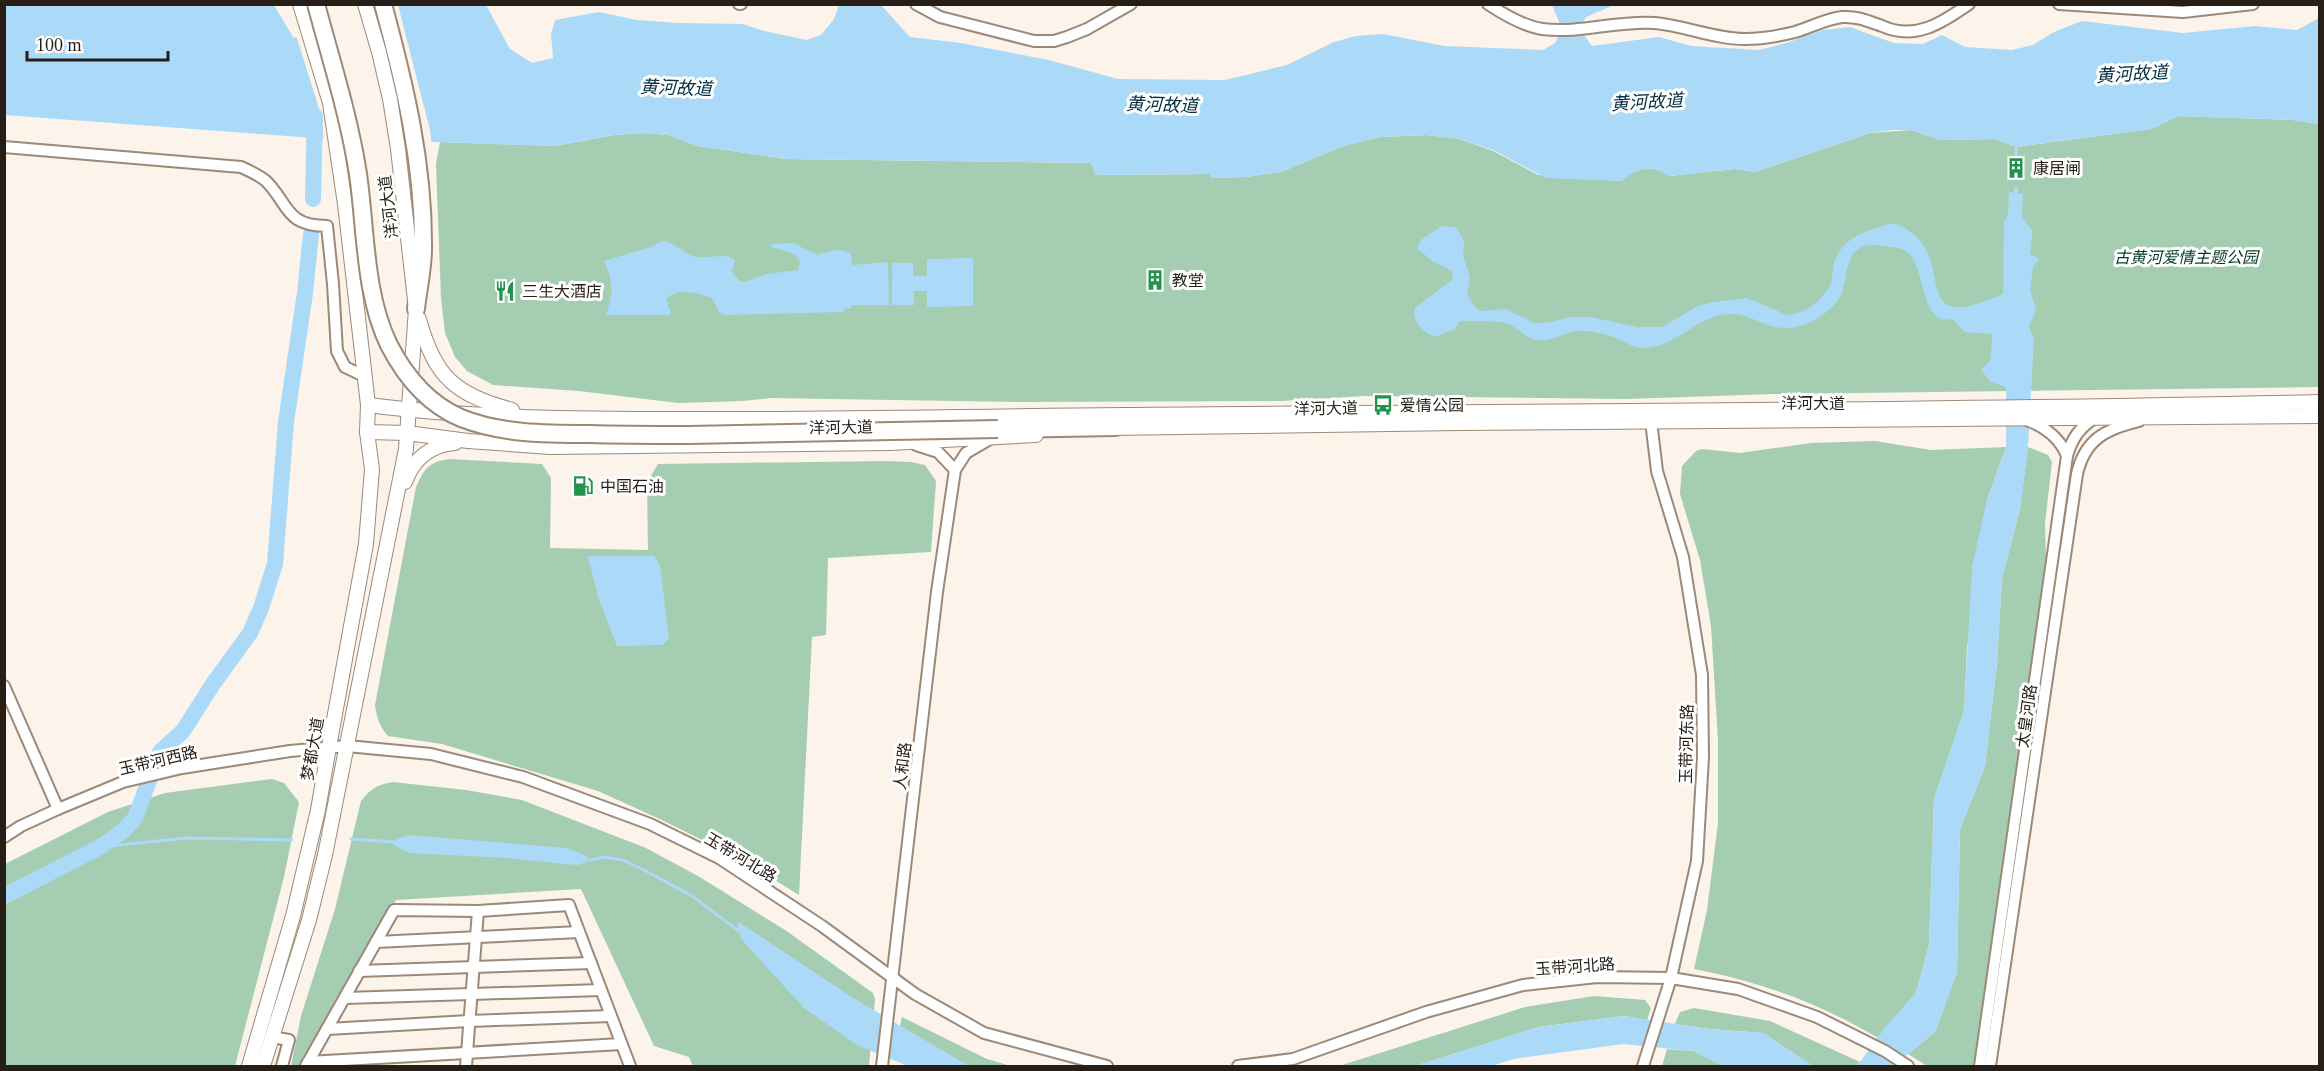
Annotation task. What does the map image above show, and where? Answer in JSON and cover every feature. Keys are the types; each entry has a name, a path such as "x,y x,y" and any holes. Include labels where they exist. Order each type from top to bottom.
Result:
{"highway":[{"path":"316,4 348,117 378,316 388,343 402,368 425,395 442,408 460,417 503,429 568,434 995,434 1116,427"},
{"path":"382,4 412,123 422,196 423,252 416,309"}],"main road":[{"path":"300,4 330,103 345,204 368,405 367,432"},
{"name":"洋河大道","path":"365,4 380,52 390,99 416,309 406,448"},
{"path":"416,309 432,355 446,378 462,391 486,402 537,417"},
{"name":"洋河大道","path":"1116,427 2085,417 2114,406 2319,402"},
{"name":"洋河大道","path":"368,405 409,410 537,417 801,420 1085,415 2319,416"},
{"name":"洋河大道","path":"367,432 407,433 468,441 550,447 898,443 995,434"},
{"name":"梦都大道","path":"249,1066 293,916 318,810 366,544 372,469 367,432"},
{"path":"394,509 410,469 417,460 436,447 468,441"},
{"name":"梦都大道","path":"263,1066 309,920 325,855 406,448"}],"street":[{"path":"916,4 940,17 1034,41 1054,41 1087,29 1131,4"},
{"path":"1488,4 1532,26 1555,29 1628,22 1652,23 1746,39 1795,32 1829,19 1853,17 1883,27 1916,32 1940,24 1969,4"},
{"path":"2059,4 2183,12 2253,4"},
{"path":"4,147 242,167 252,172 266,181 290,215 300,221 327,226 337,351 345,367 364,376"},
{"path":"2077,474 2085,417"},
{"name":"太皇河路","path":"1980,1066 2067,456 2070,444 2085,417"},
{"name":"太皇河路","path":"1990,1066 2077,474 2083,454 2098,437 2119,426 2156,417"},
{"path":"2021,418 2047,429 2067,456"},
{"name":"玉带河东路","path":"1645,1063 1671,978 1697,861 1703,757 1702,675 1683,557 1658,471 1651,421"},
{"path":"898,443 934,450 955,470 966,453 995,434"},
{"name":"人和路","path":"883,1064 937,592 955,470"},
{"path":"4,686 58,809"},
{"name":"玉带河北路","path":"329,747 347,746 431,754 523,777 650,824 719,858 822,926 915,994 984,1033 1107,1066"},
{"name":"玉带河西路","path":"4,837 21,826 58,809 123,783 182,768 329,747"},
{"path":"307,1064 394,910 478,911 569,905 630,1066"},
{"path":"466,1066 478,911"},
{"path":"376,942 579,932"},
{"path":"359,972 591,963"},
{"name":"玉带河北路","path":"1238,1066 1293,1059 1426,1012 1523,985 1597,978 1671,978 1738,989 1817,1017 1885,1051 1908,1066"},
{"path":"345,998 601,990"},
{"path":"327,1029 611,1016"},
{"path":"272,1037 289,1040 282,1066"},
{"path":"307,1064 621,1044"}],"green space":[{"name":"古黄河爱情主题公园","path":"2178,116 2293,120 2319,124 2319,387 1773,394 1626,399 1365,396 1282,401 1018,402 770,398 678,403 579,391 493,385 467,371 455,357 445,333 441,298 436,164 440,142 555,146 614,135 645,133 668,135 698,146 786,159 1091,163 1096,175 1210,174 1211,178 1246,177 1281,172 1343,146 1380,137 1427,135 1460,139 1493,151 1538,175 1621,181 1638,170 1650,168 1669,176 1735,169 1755,172 1870,133 1911,130 1940,140 1995,139 2016,147 2151,129"},
{"path":"1875,441 1931,450 2006,447 1987,500 1967,648 1964,711 1934,799 1929,945 1916,993 1878,1038 1834,1014 1789,995 1743,980 1694,969 1707,910 1718,823 1718,741 1711,626 1700,560 1680,494 1682,466 1696,451 1702,449 1740,453 1811,443"},
{"path":"2028,447 2048,455 2052,462 2045,524 2046,561 1974,1066 1927,1066 1908,1054 1935,1032 1957,972 1960,829 1985,766 1997,663 2002,578 2020,508"},
{"path":"450,459 542,464 551,478 550,548 648,550 647,482 658,464 886,461 925,465 936,481 931,552 828,558 826,635 812,637 799,895 742,860 598,791 442,744 388,736 379,722 375,705 416,487 428,467"},
{"path":"272,779 284,783 299,802 284,877 235,1066 5,1066 5,864 108,812 165,793"},
{"path":"393,782 466,790 522,800 646,848 698,876 788,932 873,993 875,999 869,1066 693,1066 689,1057 654,1046 581,889 396,900 299,1066 291,1066 301,1016 335,909 361,801 375,788"},
{"path":"1594,996 1645,1000 1651,1008 1647,1020 1624,1016 1539,1027 1415,1066 1339,1066 1525,1007"},
{"path":"1694,1008 1770,1021 1860,1062 1857,1066 1813,1066 1763,1033 1675,1024 1680,1012"},
{"path":"902,1017 987,1059 1011,1066 968,1066 900,1026"},
{"path":"1667,1049 1693,1051 1724,1066 1662,1066"}],"water":[{"name":"黄河故道","path":"4,5 274,5 293,37 345,49 333,5 486,5 510,49 532,63 553,58 551,34 555,20 599,12 637,20 743,24 807,40 821,35 834,19 839,5 881,5 910,37 961,43 1049,60 1118,79 1225,80 1287,65 1334,42 1356,36 1383,34 1444,46 1543,50 1555,43 1562,29 1552,5 1614,5 1586,17 1579,28 1592,46 1659,37 1691,46 1759,50 1823,30 1850,27 1894,43 1923,44 1942,35 1965,47 2012,50 2033,45 2054,32 2082,21 2183,33 2255,26 2297,30 2319,18 2319,124 2293,120 2178,116 2151,129 2016,147 1995,139 1940,140 1911,130 1892,130 1870,133 1755,172 1735,169 1669,176 1650,168 1639,170 1622,181 1546,178 1493,150 1460,139 1427,135 1380,137 1343,146 1281,172 1246,177 1211,178 1210,174 1096,175 1091,163 786,159 698,146 668,135 645,133 614,135 555,146 314,138 5,115"},
{"path":"2014,187 2018,187 2018,194 2023,194 2022,217 2032,230 2030,254 2040,259 2033,266 2030,290 2036,310 2029,327 2034,339 2028,447 2021,503 2002,578 1997,663 1985,766 1960,829 1957,972 1935,1032 1893,1066 1857,1066 1887,1025 1916,993 1929,945 1934,798 1964,711 1972,567 1987,500 2006,447 2006,387 1991,382 1981,370 1991,359 1992,334 1965,332 1952,319 1941,319 1934,314 1928,305 1913,258 1901,249 1873,245 1861,247 1851,257 1841,295 1834,305 1814,320 1791,328 1772,326 1747,317 1728,314 1706,320 1667,343 1645,348 1634,347 1608,335 1586,331 1548,340 1536,340 1509,324 1494,322 1460,321 1455,329 1434,337 1419,326 1415,318 1415,308 1453,279 1452,271 1432,261 1417,248 1422,239 1442,226 1456,227 1464,241 1463,255 1470,278 1467,294 1480,311 1506,309 1534,323 1553,322 1568,317 1590,317 1638,327 1662,327 1698,306 1747,298 1787,315 1800,312 1812,306 1827,291 1832,281 1833,267 1838,253 1848,242 1867,231 1895,224 1912,233 1924,247 1931,263 1938,292 1944,302 1955,307 1974,305 2003,294 2004,222 2008,215 2009,192 2014,193"},
{"path":"662,241 697,257 731,258 735,260 732,272 740,281 745,282 767,274 798,270 800,262 795,255 771,247 771,244 793,243 817,255 839,250 847,252 851,254 852,265 888,262 889,305 851,305 851,308 844,309 845,312 724,315 719,312 712,298 682,292 666,299 671,313 669,315 606,315 611,288 610,275 604,261 651,247"},
{"path":"973,258 973,306 927,307 927,291 914,291 914,305 892,305 892,263 913,263 913,276 927,276 927,259"},
{"path":"588,556 654,556 660,565 669,639 662,645 617,646 598,597"},
{"path":"408,835 567,848 591,860 578,865 507,858 409,853 394,845 395,840"},
{"path":"737,921 855,999 968,1066 908,1066 857,1045 804,1008 741,939"},
{"path":"1624,1016 1709,1029 1763,1033 1813,1066 1724,1066 1693,1051 1623,1044 1514,1059 1491,1066 1415,1066 1539,1027"}],"pier":[{"path":"330,4 398,5 432,145 324,141 321,115 296,35 341,45"}],"waterway":[{"path":"313,199 315,116"},
{"path":"2016,145 2016,164"},
{"path":"4,896 100,847 123,831 135,818 160,752 183,731 250,633 261,608 275,564 286,422 305,293 311,234"},
{"path":"100,847 187,838 292,840"},
{"path":"351,839 394,842"},
{"path":"591,860 604,857 623,860 644,870 692,896 740,932"}],"place":[{"name":"康居闸","path":"2016,168"},
{"name":"教堂","path":"1155,280"},
{"name":"三生大酒店","path":"505,291"},
{"name":"爱情公园","path":"1383,405"},
{"name":"中国石油","path":"583,486"}]}
